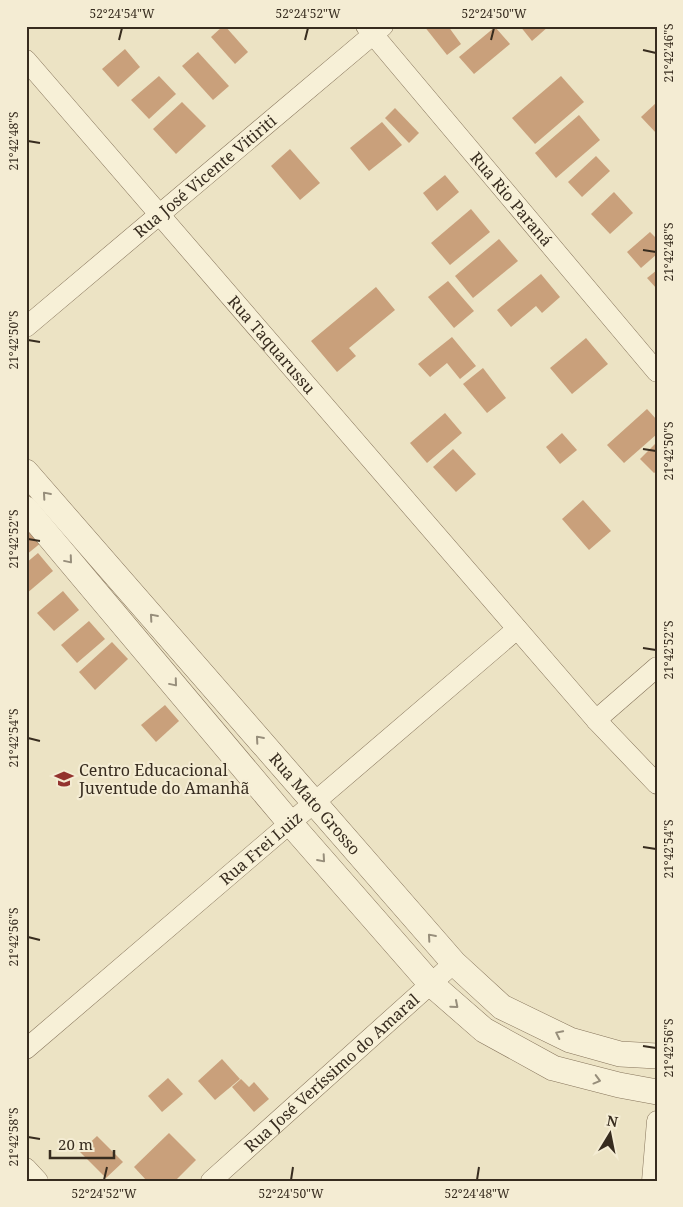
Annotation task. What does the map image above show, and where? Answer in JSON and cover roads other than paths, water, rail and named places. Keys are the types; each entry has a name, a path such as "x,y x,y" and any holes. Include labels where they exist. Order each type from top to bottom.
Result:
{"street":[{"name":"Rua José Vicente Vitiriti","path":"26,327 374,29"},
{"name":"Rua Rio Paraná","path":"374,29 657,372"},
{"name":"Rua Taquarussu","path":"26,60 596,720 657,784"},
{"name":"Rua Mato Grosso","path":"26,472 454,963 502,1007 570,1040 620,1054 657,1056"},
{"name":"Rua Mato Grosso","path":"26,509 290,823 430,983 484,1030 553,1068 619,1085 657,1092"},
{"name":"Rua Frei Luiz","path":"26,1049 517,629"},
{"path":"596,720 657,667"},
{"name":"Rua José Veríssimo do Amaral","path":"210,1181 454,963"},
{"path":"652,1181 657,1121"},
{"path":"26,1168 38,1181"}],"place":[{"name":"Centro Educacional Juventude do Amanhã","path":"64,779"}]}
